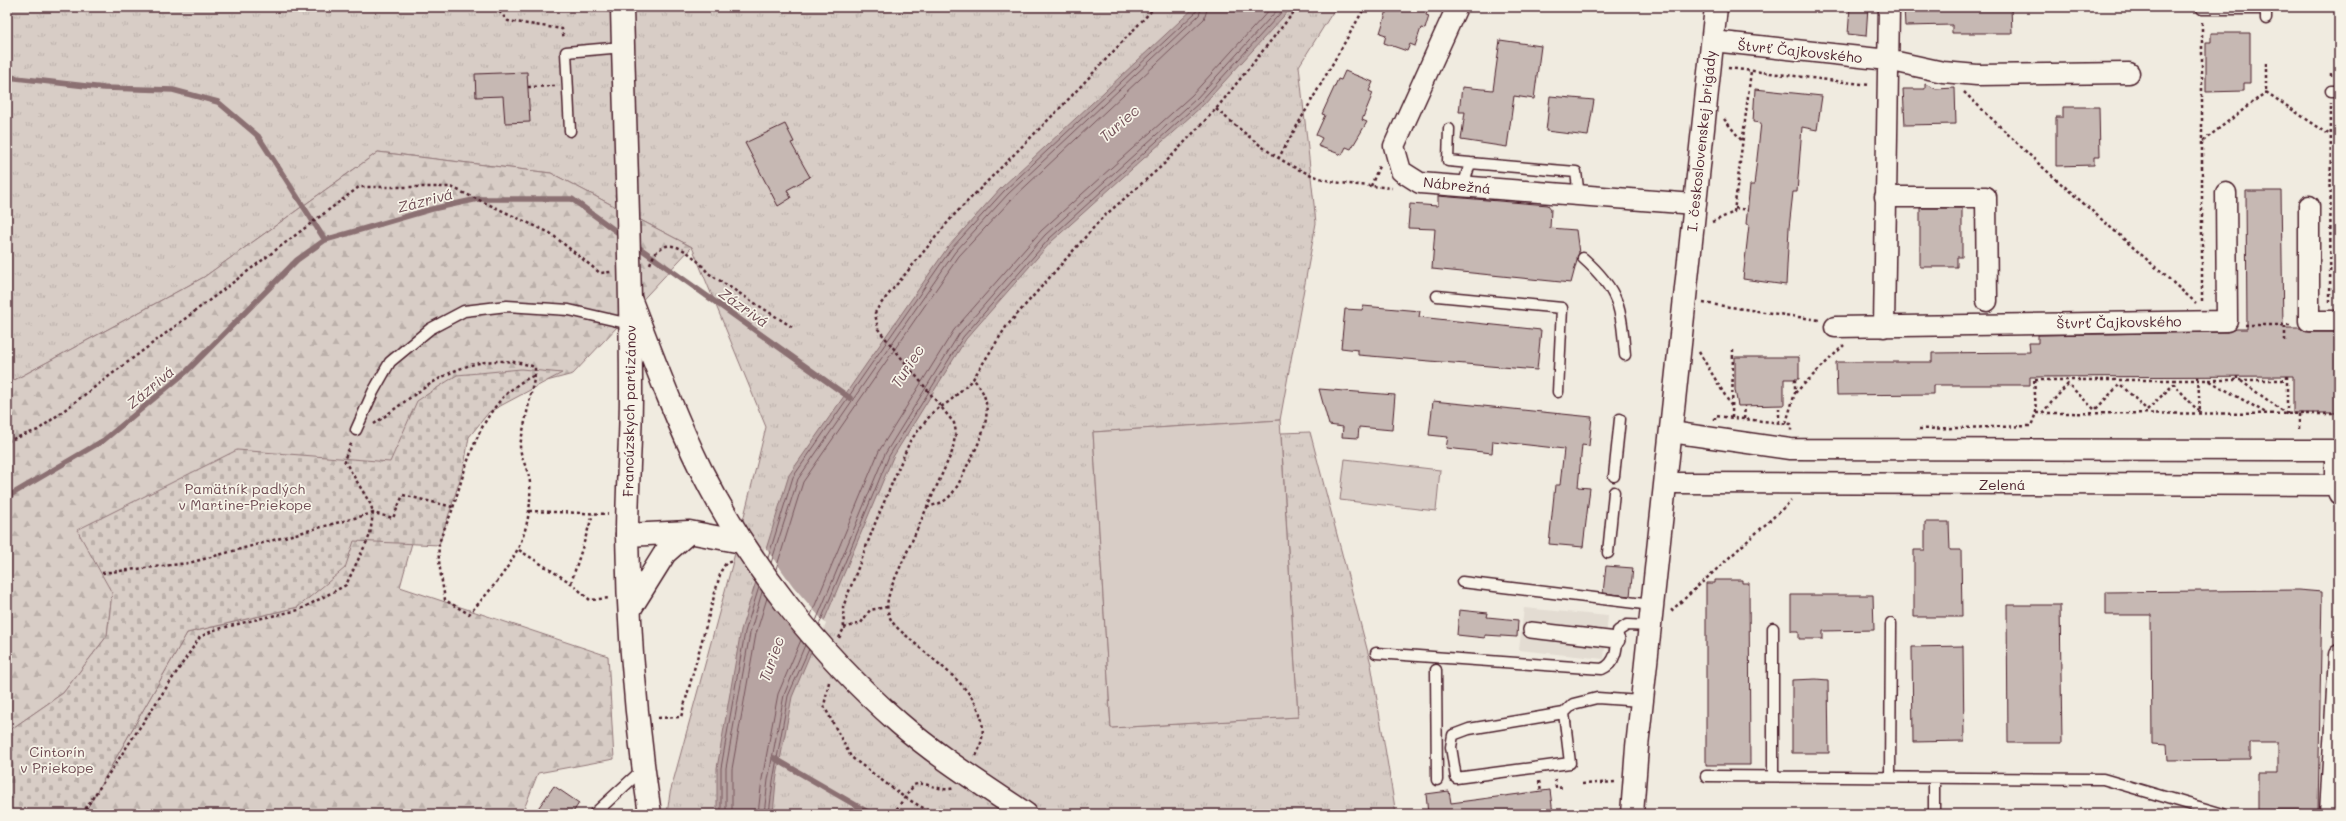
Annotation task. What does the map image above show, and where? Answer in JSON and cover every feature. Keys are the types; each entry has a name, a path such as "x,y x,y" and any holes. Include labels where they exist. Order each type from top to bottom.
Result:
{"street":[{"name":"Francúzskych partizánov","path":"622,7 628,270 630,298 631,394 627,535 630,609 643,769 650,814"},
{"name":"Nábrežná","path":"1457,7 1394,146 1401,171 1420,183 1694,204"},
{"name":"I. československej brigády","path":"1632,814 1641,701 1656,615 1671,432 1716,7"},
{"path":"1884,327 1886,87 1889,7"},
{"name":"Štvrť Čajkovského","path":"1713,41 1888,60 1943,72 1977,75 2129,73"},
{"path":"2226,193 2227,321"},
{"path":"1885,197 1986,197 1987,301"},
{"path":"2309,206 2309,321 2335,321"},
{"path":"630,298 685,437 744,553 828,653 900,723 965,773 1026,814"},
{"name":"Štvrť Čajkovského","path":"1841,335 1884,327 2227,321"},
{"path":"1671,432 1790,449 2337,450 2338,488"},
{"name":"Zelená","path":"1666,483 2338,488"},
{"path":"627,535 689,532 744,553"},
{"path":"630,609 665,553 689,532"},
{"path":"1531,630 1617,640"},
{"path":"2330,814 2339,655"}],"lane":[{"path":"2202,9 2266,9 2266,19"},
{"path":"570,131 566,52 622,47"},
{"path":"1449,129 1448,161 1576,172 1579,196"},
{"path":"1463,187 1470,163"},
{"path":"1583,258 1610,285 1619,304 1625,355"},
{"path":"1437,296 1562,308 1558,392"},
{"path":"356,430 373,392 390,362 430,329 464,311 507,306 569,310 630,324"},
{"path":"1614,476 1620,419"},
{"path":"1608,553 1614,492"},
{"path":"1462,582 1656,615"},
{"path":"1376,652 1602,669 1608,667 1614,660 1618,631 1627,625 1656,615"},
{"path":"1890,777 1891,624"},
{"path":"1773,628 1773,776"},
{"path":"1436,670 1437,780"},
{"path":"1436,739 1453,736 1469,729 1564,713 1573,704 1598,698 1641,701"},
{"path":"1453,736 1451,747 1456,778 1570,762 1564,713"},
{"path":"594,814 643,769"},
{"path":"1706,776 2103,779 2223,814"},
{"path":"1934,778 1934,814"}],"path":[{"path":"495,7 508,21 562,29 566,52"},
{"path":"975,758 980,748 983,731 978,707 962,685 895,625 887,607 888,598 893,583 952,452 955,440 954,423 878,329 875,313 879,306 953,216 1064,104 1155,7"},
{"path":"887,607 870,610 861,623 844,628 843,607 876,521 910,441 933,412 942,407 972,379 1006,327 1102,218 1163,165 1216,109 1298,7"},
{"path":"1278,160 1365,7"},
{"path":"1943,72 2039,164 2202,308 2202,9"},
{"path":"2266,63 2266,92"},
{"path":"1728,69 1886,87"},
{"path":"1712,222 1734,212 1751,71"},
{"path":"2331,73 2335,91 2331,135 2335,321"},
{"path":"528,87 539,87"},
{"path":"2202,141 2266,92"},
{"path":"2266,92 2331,135"},
{"path":"1216,109 1278,160 1308,174 1334,182 1393,188"},
{"path":"1723,118 1742,142"},
{"path":"7,441 38,430 360,187 451,187 550,233 600,273 628,270 648,270 654,253 661,247 671,245 683,249 700,262 708,273 792,327"},
{"path":"1735,208 1748,210"},
{"path":"2227,321 2246,325 2285,326 2309,321"},
{"path":"2285,326 2286,342"},
{"path":"1786,423 1796,393 1841,335"},
{"path":"1697,349 1732,407"},
{"path":"1732,350 1732,418"},
{"path":"370,427 446,373 476,362 498,360 522,363 535,367 535,374 520,445 520,452 530,481 529,511 519,550 497,582 469,614 445,600 439,545 453,508 464,467 481,428 493,410 511,390 523,380 535,374"},
{"path":"2237,376 2239,380 2287,414"},
{"path":"2287,376 2287,414"},
{"path":"2198,377 2200,413"},
{"path":"926,508 944,500 956,487 981,438 986,421 987,408 985,397 980,385 972,379"},
{"path":"1795,379 1796,393"},
{"path":"1916,429 2031,426 2036,413 2035,379 2120,382 2287,380"},
{"path":"2042,413 2068,384 2069,380"},
{"path":"2209,380 2266,414"},
{"path":"2095,412 2120,382"},
{"path":"2120,382 2148,412"},
{"path":"2148,412 2174,382"},
{"path":"2174,382 2200,413"},
{"path":"2068,384 2095,412"},
{"path":"1779,405 1779,423"},
{"path":"1744,419 1745,406"},
{"path":"2036,413 2148,412 2339,414"},
{"path":"2299,414 2299,435"},
{"path":"1714,427 1715,416 1786,423 1791,424 1791,436"},
{"path":"82,814 200,637 214,630 299,610 346,585 370,535 373,513 368,498 344,460 356,430"},
{"path":"1791,432 1799,432"},
{"path":"102,572 189,563 373,513 393,518 403,495 453,508"},
{"path":"1656,615 1791,503"},
{"path":"529,511 609,514"},
{"path":"571,582 593,514"},
{"path":"519,550 571,582 590,600 611,598"},
{"path":"658,718 681,717 721,571 726,563 744,553"},
{"path":"828,683 824,706 851,757 904,797 934,814"},
{"path":"1539,778 1541,791"},
{"path":"1582,784 1618,782"},
{"path":"893,814 911,787 918,783 945,790 955,788 958,784"}],"shaded area":[{"path":"1524,608 1608,616 1604,659 1519,650"}],"green space":[{"path":"7,7 1336,7 1299,66 1316,223 1280,420 1093,432 1111,728 1298,717 1281,433 1310,432 1371,664 1396,814 667,814 670,793 732,565 766,427 692,247 551,173 378,152 204,277 7,384"},
{"name":"Pamätník padlých v Martine-Priekope","path":"378,152 551,173 692,247 573,374 449,407 400,587 608,656 614,759 538,773 522,814 84,814 187,633 298,607 112,593 107,636 63,693 7,732 7,384 204,277"},
{"path":"521,369 562,373 489,412 469,437 464,467 439,545 354,541 345,568 298,607 187,633 84,814 7,814 7,732 63,693 107,636 112,593 77,530 237,450 390,462 417,401 457,375"},
{"path":"1280,420 1298,717 1111,728 1093,432"},
{"path":"1345,459 1440,470 1436,511 1340,500"}],"water":[{"name":"Turiec","path":"1195,7 1292,7 1203,105 1051,242 966,339 893,457 792,697 776,781 773,814 717,814 717,768 741,630 789,475 948,247 1001,188"}],"pier":[{"path":"765,547 793,586 826,624 813,655 779,615 754,581"}],"building":[{"path":"1388,7 1429,7 1426,15 1429,16 1425,29 1421,28 1415,46 1410,44 1407,51 1384,43 1386,35 1380,33"},
{"path":"1850,7 1868,7 1866,36 1848,34"},
{"path":"1904,7 2011,7 2012,33 1952,33 1952,25 1905,26"},
{"path":"2211,33 2250,33 2250,83 2244,83 2244,91 2206,92 2206,42 2211,42"},
{"path":"1500,40 1541,46 1534,99 1514,96 1507,147 1461,140 1465,112 1459,112 1462,87 1493,90"},
{"path":"1345,71 1373,82 1369,91 1373,93 1362,120 1367,122 1351,149 1346,147 1342,155 1318,146 1322,138 1316,135 1325,115 1322,114 1338,79 1341,80"},
{"path":"527,72 530,122 505,123 503,96 476,97 475,74"},
{"path":"1925,84 1936,89 1955,88 1956,124 1905,125 1903,89 1925,89"},
{"path":"1755,89 1822,96 1817,130 1802,127 1797,192 1793,192 1789,228 1786,285 1743,279 1749,225 1746,224 1750,185 1754,185 1761,123 1753,122"},
{"path":"1550,96 1594,100 1588,136 1546,131"},
{"path":"2063,107 2099,107 2100,157 2094,157 2094,165 2056,166 2056,117 2063,117"},
{"path":"785,124 794,142 791,143 810,177 787,190 791,198 778,206 745,143"},
{"path":"2246,191 2281,191 2283,328 2301,328 2309,332 2338,332 2339,413 2293,413 2293,376 2030,377 2030,385 1933,385 1933,394 1837,395 1836,362 1932,362 1932,353 2030,352 2029,343 2038,343 2038,335 2227,332 2235,329 2247,329"},
{"path":"1438,196 1548,205 1551,209 1550,228 1576,230 1579,253 1571,283 1432,269 1435,229 1408,228 1410,204 1438,206"},
{"path":"1920,208 1962,208 1962,257 1957,257 1957,267 1920,267"},
{"path":"1363,306 1420,311 1419,317 1541,330 1537,370 1358,355 1358,350 1341,348 1345,309 1362,310"},
{"path":"1735,357 1799,357 1799,379 1784,379 1784,405 1738,406 1735,390"},
{"path":"1319,389 1395,395 1392,430 1359,427 1358,438 1342,437 1343,427 1329,425"},
{"path":"1433,401 1592,417 1589,446 1582,445 1578,487 1590,488 1583,547 1549,544 1555,485 1560,485 1564,449 1493,441 1492,453 1446,448 1448,437 1429,435"},
{"path":"1925,522 1949,522 1950,550 1961,550 1962,617 1914,617 1914,550 1925,550"},
{"path":"1606,566 1633,568 1630,596 1603,593"},
{"path":"1715,580 1742,580 1742,583 1749,583 1750,765 1706,765 1706,583 1715,583"},
{"path":"2298,590 2322,592 2318,814 2301,814 2301,810 2258,810 2258,773 2278,773 2278,743 2250,743 2250,759 2168,760 2167,745 2152,744 2151,615 2106,615 2106,592"},
{"path":"1791,595 1873,595 1874,630 1823,631 1823,639 1799,639 1799,631 1791,631"},
{"path":"2007,605 2060,605 2062,743 2008,743"},
{"path":"1459,610 1488,613 1487,617 1518,620 1517,637 1485,635 1485,638 1457,635"},
{"path":"1963,646 1964,741 1913,742 1912,647"},
{"path":"1792,680 1828,680 1829,753 1792,753"},
{"path":"554,786 579,803 572,814 534,814"},
{"path":"1550,790 1553,814 1428,814 1426,794 1449,791 1451,803"}],"waterway":[{"path":"7,77 104,88 173,90 218,102 258,136 325,240"},
{"name":"Zázrivá","path":"7,497 104,440 186,372 297,260 325,240 432,209 478,199 572,199 624,237"},
{"name":"Zázrivá","path":"634,244 850,398"},
{"path":"774,758 871,814"}],"park label":[{"name":"Cintorín v Priekope","path":"57,760"}]}
